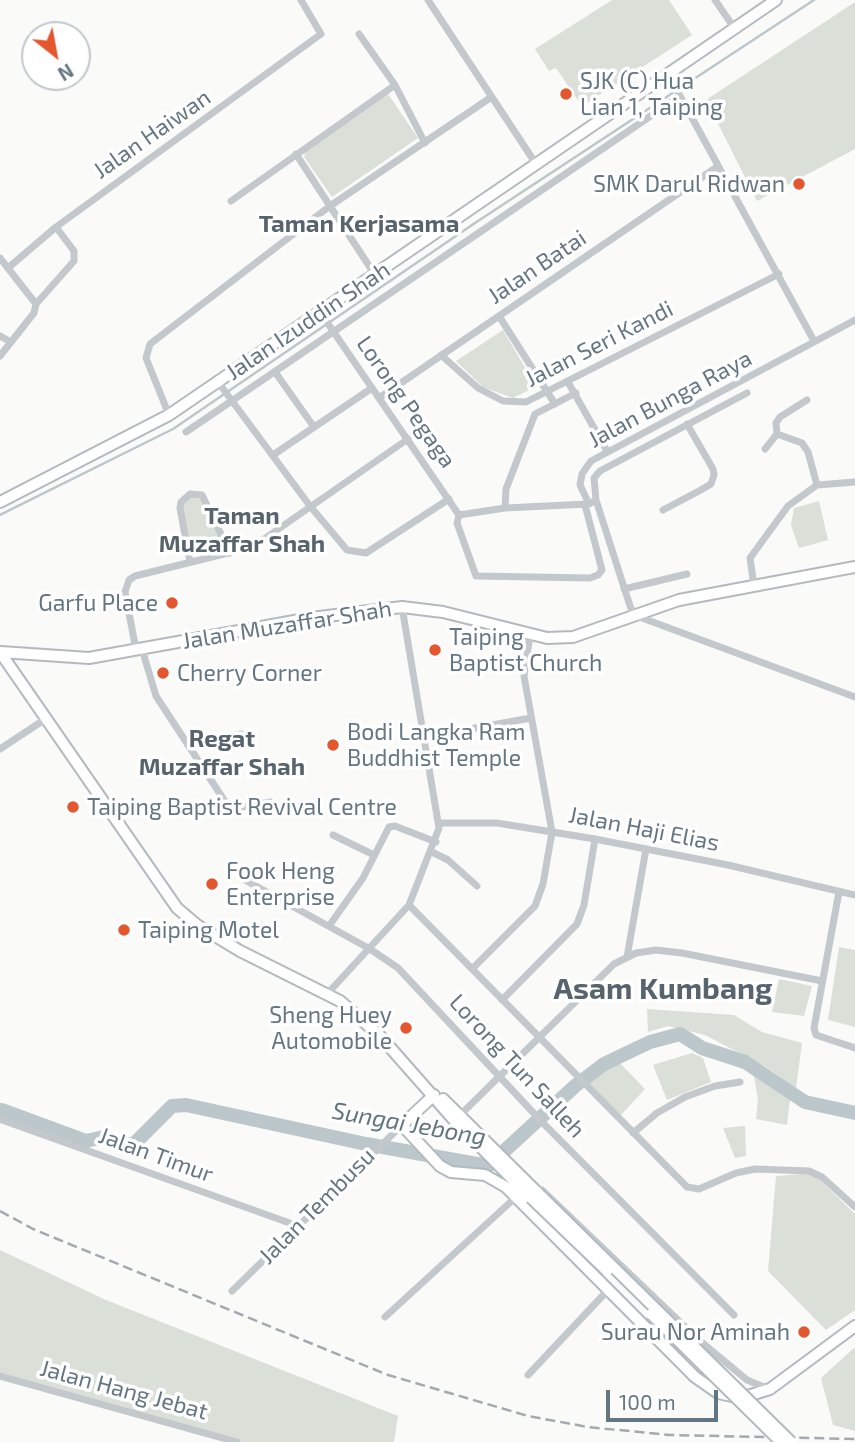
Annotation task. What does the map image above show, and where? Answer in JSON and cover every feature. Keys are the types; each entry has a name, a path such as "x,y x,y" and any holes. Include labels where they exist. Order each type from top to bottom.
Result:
{"main road":[{"name":"Jalan Izuddin Shah","path":"0,502 169,415 226,392 327,323 375,275 776,0"},
{"name":"Jalan Muzaffar Shah","path":"1,652 73,659 139,650 310,618 402,607 443,612 530,635 573,637 678,600 855,567"},
{"path":"1,652 177,908 197,925 240,951 328,993 367,1023 434,1095 781,1442"},
{"name":"Jalan Tembusu","path":"402,1125 434,1095"},
{"path":"402,1125 440,1167 451,1172 490,1176 516,1197 709,1388 724,1395 741,1398 770,1389 855,1326"},
{"path":"534,1195 743,1392 791,1442"}],"street":[{"name":"Jalan Haiwan","path":"8,268 56,227 321,34 300,0"},
{"path":"428,0 490,98 536,164"},
{"path":"715,0 735,29"},
{"path":"359,34 395,85 425,143"},
{"path":"668,74 814,341"},
{"path":"231,201 395,85"},
{"path":"186,432 226,392 275,372 327,323 678,92"},
{"path":"169,415 146,358 150,344 330,206 490,98"},
{"path":"296,154 375,275"},
{"name":"Jalan Batai","path":"379,398 717,167"},
{"path":"0,356 34,313 36,304 74,261 74,251 56,227"},
{"path":"0,258 36,304"},
{"name":"Jalan Seri Kandi","path":"441,355 478,388 503,401 526,402 779,274"},
{"path":"499,316 555,404"},
{"name":"Jalan Bunga Raya","path":"634,615 590,503 581,490 582,474 591,461 855,320"},
{"name":"Lorong Pegaga","path":"327,323 459,515"},
{"path":"0,336 11,342"},
{"path":"275,372 314,427"},
{"path":"568,382 607,451"},
{"path":"273,456 372,388"},
{"path":"226,392 337,542 346,550 359,554 449,499"},
{"path":"505,508 506,489 532,420 540,411 576,393"},
{"name":"Jalan Bunga Raya","path":"590,503 593,484 600,471 747,393"},
{"path":"765,449 777,434 780,416 807,400"},
{"path":"663,510 711,484 714,475 687,425"},
{"path":"777,434 802,443 808,452 817,485"},
{"path":"270,802 242,807 226,803 156,696 139,650 125,592 129,580 152,570 230,553 264,539 408,439"},
{"path":"754,586 751,558 788,506 817,485 855,482"},
{"path":"190,562 180,508 181,502 190,494 202,495 230,553"},
{"path":"590,503 602,570 598,575 590,578 476,576 457,523 459,515 505,508 590,503"},
{"path":"624,589 687,574"},
{"path":"328,993 410,905 436,842 439,823 402,607"},
{"path":"634,615 855,698"},
{"path":"472,969 538,902 552,832 524,664 530,635"},
{"path":"0,749 47,718"},
{"path":"425,737 531,718"},
{"path":"188,746 241,734"},
{"name":"Jalan Haji Elias","path":"439,823 497,823 595,839 728,865 855,895"},
{"path":"329,926 363,878 389,827 395,826 436,842"},
{"path":"333,835 374,855"},
{"path":"502,1000 577,924 584,905 595,839"},
{"path":"627,957 646,849"},
{"path":"432,852 448,860 477,886"},
{"name":"Lorong Tun Salleh","path":"245,880 370,949 412,981 542,1122 734,1315"},
{"path":"838,892 814,1028 816,1035 855,1048"},
{"path":"410,905 690,1189 699,1189 746,1171 791,1169 817,1174 855,1207"},
{"path":"457,1118 614,964 627,957 656,950 682,953 822,981"},
{"path":"632,1133 657,1113 685,1097 715,1086 740,1082"},
{"name":"Jalan Timur","path":"2,1120 298,1226"},
{"name":"Jalan Tembusu","path":"232,1291 402,1125"},
{"path":"507,1166 544,1191 700,1341 747,1380 770,1389"},
{"path":"385,1317 516,1197"},
{"path":"528,1375 608,1290"},
{"name":"Jalan Hang Jebat","path":"0,1376 237,1442"}],"shaded area":[{"path":"612,0 669,0 692,35 582,106 556,68 549,71 535,49"},
{"path":"855,2 855,149 757,201 706,100"},
{"path":"388,94 418,138 332,197 304,157 306,150"},
{"path":"503,330 534,383 533,388 513,398 483,387 456,361"},
{"path":"198,496 205,504 221,542 196,552 191,548 182,512 189,497"},
{"path":"819,501 828,540 799,548 791,525 794,508"},
{"path":"839,947 855,950 855,1027 828,1020"},
{"path":"779,979 812,986 804,1016 772,1012"},
{"path":"647,1009 734,1015 762,1032 802,1043 796,1088 766,1067 705,1035 668,1026 648,1032"},
{"path":"692,1053 703,1058 711,1082 667,1100 653,1065"},
{"path":"619,1062 645,1089 620,1116 585,1083"},
{"path":"754,1076 790,1099 787,1125 756,1119 758,1100"},
{"path":"745,1126 746,1156 735,1158 723,1128"},
{"path":"813,1173 855,1214 855,1310 826,1330 768,1271 776,1176"},
{"path":"0,1250 106,1300 398,1416 394,1442 243,1442 0,1375"},
{"path":"854,1348 855,1431 833,1425 821,1378"}],"waterway":[{"path":"0,515 173,429 475,223 814,0"},
{"name":"Sungai Jebong","path":"0,1112 2,1110 86,1141 104,1137 130,1145 172,1106 186,1105 366,1144 488,1166 575,1086 604,1064 650,1042 680,1034 702,1048 745,1062 805,1102 855,1113"}],"railway":[{"path":"0,1211 33,1229 388,1375 528,1416 588,1427 669,1435 855,1439"}],"place":[{"name":"SJK (C) Hua Lian 1, Taiping","path":"566,94"},
{"name":"SMK Darul Ridwan","path":"799,184"},
{"name":"Garfu Place","path":"172,603"},
{"name":"Taiping Baptist Church","path":"435,650"},
{"name":"Cherry Corner","path":"163,673"},
{"name":"Bodi Langka Ram Buddhist Temple","path":"333,745"},
{"name":"Taiping Baptist Revival Centre","path":"73,807"},
{"name":"Fook Heng Enterprise","path":"212,884"},
{"name":"Taiping Motel","path":"124,930"},
{"name":"Sheng Huey Automobile","path":"406,1028"},
{"name":"Surau Nor Aminah","path":"804,1332"}],"district":[{"name":"Taman Kerjasama","path":"359,224"},
{"name":"Taman Muzaffar Shah","path":"242,530"},
{"name":"Regat Muzaffar Shah","path":"222,753"},
{"name":"Asam Kumbang","path":"663,989"}]}
